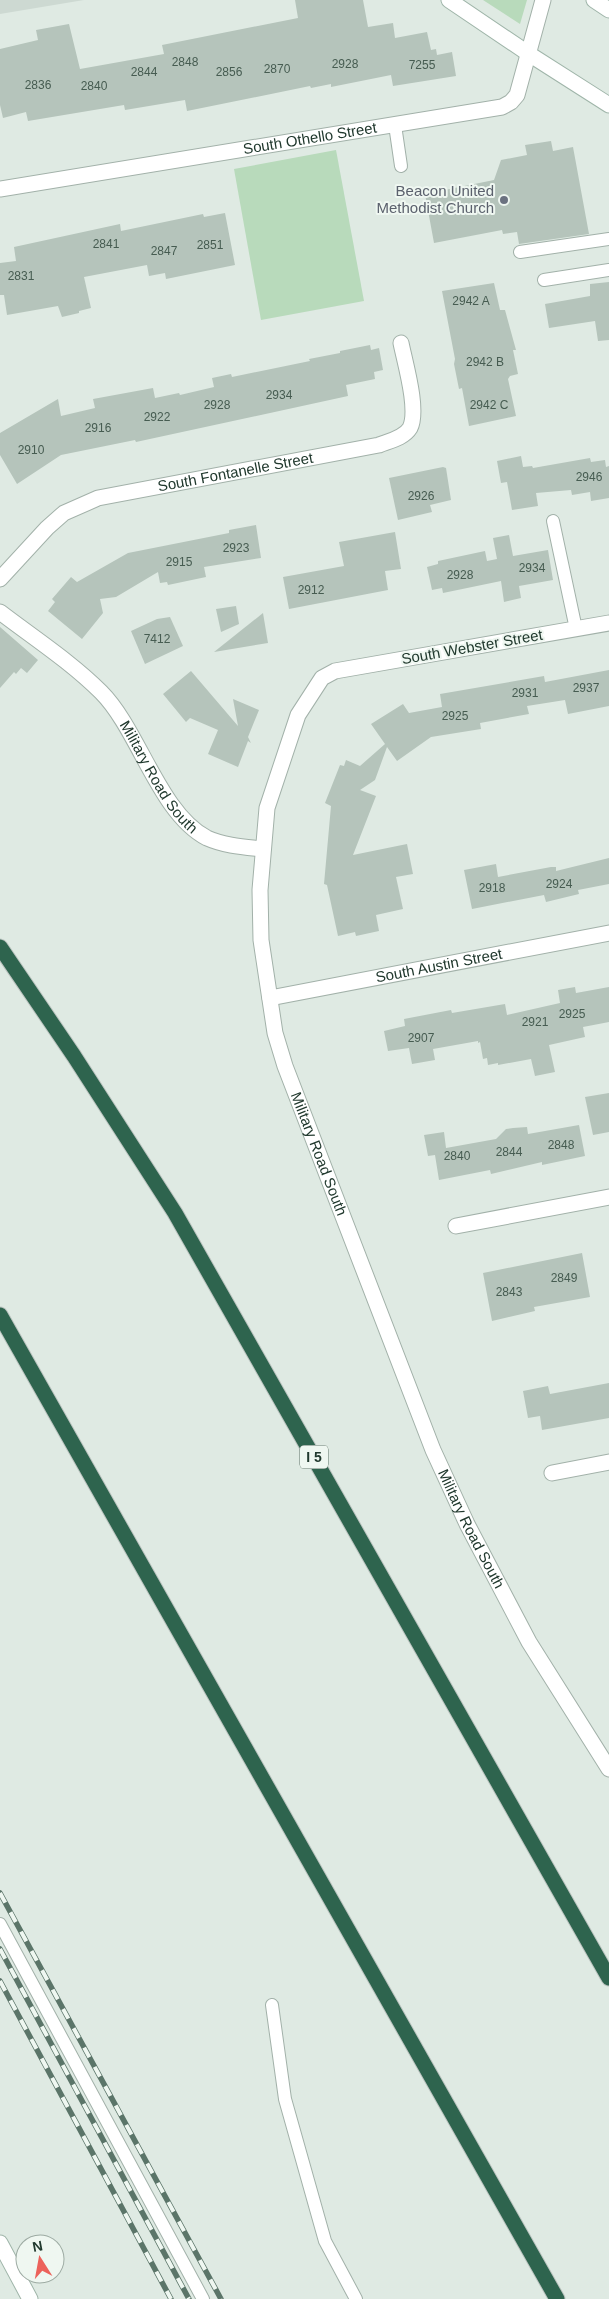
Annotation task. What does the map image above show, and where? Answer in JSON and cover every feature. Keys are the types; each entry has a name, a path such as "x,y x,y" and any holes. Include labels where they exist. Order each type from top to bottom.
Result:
{"highway":[{"name":"I 5","path":"0,947 74,1056 175,1213 609,1978"},
{"path":"0,1315 557,2299"}],"street":[{"path":"449,0 609,105"},
{"name":"South Othello Street","path":"0,189 502,107 511,102 517,95 543,0"},
{"path":"594,0 609,10"},
{"name":"South Fontanelle Street","path":"0,579 47,528 64,513 98,498 379,445 398,438 409,430 413,418 401,343"},
{"name":"Military Road South","path":"0,612 102,692 117,712 166,794 192,827 207,838 233,847 262,849 260,890 261,940 276,1033 286,1066 433,1450 467,1524 528,1642 609,1769"},
{"name":"South Webster Street","path":"262,849 267,808 298,715 322,678 335,671 609,623"},
{"name":"South Austin Street","path":"270,998 609,933"},
{"path":"456,1226 609,1197"},
{"path":"552,1473 609,1462"},
{"path":"0,2243 30,2299"}],"lane":[{"path":"394,125 401,166"},
{"path":"520,252 609,239"},
{"path":"544,280 609,270"},
{"path":"553,521 576,629"},
{"path":"0,1924 203,2299"},
{"path":"272,2005 285,2099 325,2242 356,2299"}],"shaded area":[{"path":"0,0 84,0 0,14"}],"green space":[{"path":"483,0 527,0 520,24"},
{"path":"336,150 364,301 261,320 234,169"}],"building":[{"path":"295,0 363,0 368,27 393,23 395,38 427,32 431,50 436,49 437,55 452,52 456,76 393,86 391,75 331,87 331,84 311,88 310,86 187,111 185,100 125,110 124,105 28,121 26,112 3,118 0,105 0,49 38,40 36,30 69,24 80,69 164,54 162,45 298,18"},
{"name":"Beacon United Methodist Church","path":"551,141 553,151 573,147 589,234 519,244 517,232 503,234 502,230 434,243 425,194 494,180 501,160 527,155 525,145"},
{"path":"225,213 235,265 166,279 165,273 149,276 147,265 84,277 91,308 62,317 58,306 7,315 4,295 0,295 0,263 16,261 14,247 120,224 121,231 203,214 204,217"},
{"path":"609,282 609,340 598,341 595,321 549,328 545,304 590,296 590,284"},
{"path":"494,283 500,310 505,310 516,350 513,350 518,374 510,376 508,379 516,416 469,426 462,388 459,389 454,364 455,359 442,291"},
{"path":"370,345 371,350 379,348 383,370 374,372 375,379 346,385 348,396 136,442 135,440 61,455 17,484 0,455 0,433 58,399 61,416 95,408 93,399 153,388 155,398 179,393 180,395 214,387 212,378 231,374 232,377 310,361 309,359"},
{"path":"521,456 523,467 532,466 533,468 590,458 591,462 605,460 606,467 609,466 609,498 591,501 590,492 572,495 571,490 536,493 538,506 512,510 507,482 501,483 497,461"},
{"path":"443,467 446,468 451,500 430,505 432,512 398,520 389,478"},
{"path":"256,525 261,558 204,567 206,577 168,585 167,582 160,583 158,572 116,597 100,599 103,613 82,639 48,611 55,602 52,599 71,577 77,582 128,553 229,533 229,530"},
{"path":"395,532 401,569 385,571 388,590 289,609 283,577 344,566 339,542"},
{"path":"509,535 513,556 548,550 553,580 519,586 521,598 504,602 501,581 443,593 442,588 432,590 427,567 438,564 438,561 485,551 487,561 497,559 493,538"},
{"path":"236,606 239,624 221,632 216,609"},
{"path":"263,613 268,643 214,652"},
{"path":"170,617 183,646 145,664 131,631 157,619"},
{"path":"0,627 38,660 27,673 21,668 16,674 14,672 0,688"},
{"path":"609,670 609,706 568,714 565,700 527,706 529,714 480,723 481,729 431,737 397,761 387,747 375,780 360,790 376,796 353,855 407,844 413,874 396,877 403,909 376,915 379,931 356,936 355,932 338,936 327,885 324,884 331,806 325,803 340,765 344,766 346,760 360,766 385,744 371,724 403,704 409,713 442,707 440,694 544,676 545,682"},
{"path":"191,671 238,726 233,699 259,710 248,737 251,743 248,741 238,767 208,754 218,730 190,718 186,722 163,694"},
{"path":"609,858 609,884 578,890 579,894 546,902 544,895 472,909 464,870 496,864 498,877 551,867 556,867 556,871"},
{"path":"575,987 576,993 609,987 609,1022 583,1027 585,1037 549,1045 555,1072 535,1076 531,1059 488,1065 487,1058 483,1059 480,1042 478,1043 478,1041 433,1049 435,1060 412,1064 409,1048 388,1051 384,1031 405,1026 404,1019 451,1010 452,1013 505,1004 507,1015 560,1003 558,990"},
{"path":"609,1093 609,1132 593,1135 585,1097"},
{"path":"579,1125 585,1156 542,1165 542,1162 491,1174 490,1170 439,1180 435,1155 428,1156 424,1135 444,1132 446,1148 496,1139 506,1129 527,1127 528,1134"},
{"path":"582,1253 590,1297 534,1307 535,1311 492,1321 483,1273"},
{"path":"609,1383 609,1418 542,1430 540,1416 528,1418 523,1391 548,1386 550,1394"}],"railway":[{"path":"0,1893 221,2299"},
{"path":"0,1949 189,2299"},
{"path":"0,1981 171,2299"}],"place":[{"name":"Beacon United Methodist Church","path":"504,200"}]}
